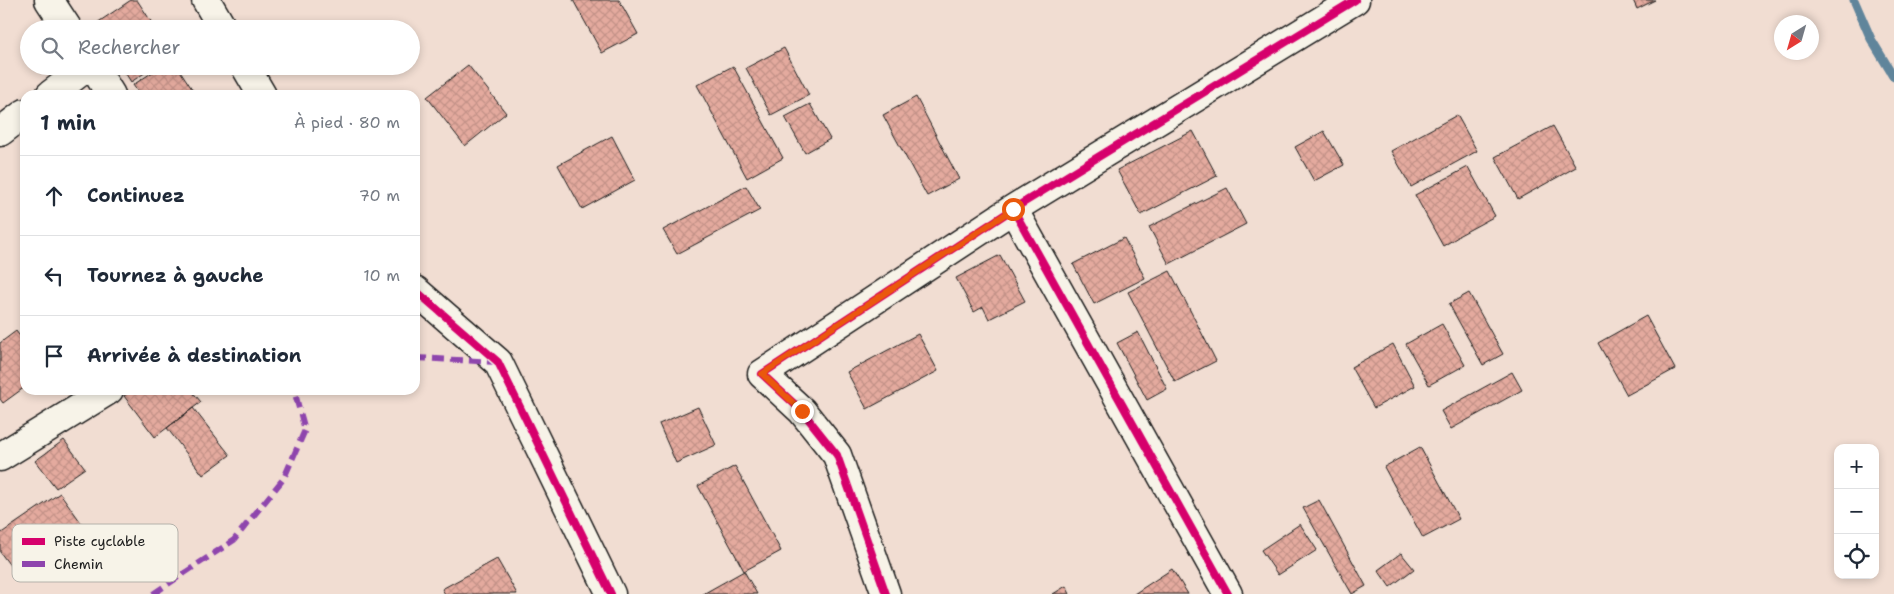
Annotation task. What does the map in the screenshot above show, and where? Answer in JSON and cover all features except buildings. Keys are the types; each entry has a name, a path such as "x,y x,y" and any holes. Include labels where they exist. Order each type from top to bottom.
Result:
{"street":[{"path":"49,0 62,20"},
{"path":"206,0 218,20"},
{"path":"886,594 837,455 802,411 762,374 1013,209 1355,0"},
{"path":"57,90 76,75"},
{"path":"98,75 108,90"},
{"path":"250,75 259,90"},
{"path":"0,132 20,117"},
{"path":"1013,209 1228,594"},
{"path":"420,294 498,362 611,594"},
{"path":"0,458 101,395"}],"waterway":[{"path":"1854,0 1871,39 1894,77"}],"marked path":[{"path":"420,358 498,362"},
{"path":"178,577 234,540 284,478 305,430 295,395"},
{"path":"153,594 171,582"}],"cycle path":[{"path":"886,594 837,455 802,411 762,374 1013,209 1355,0"},
{"path":"1013,209 1228,594"},
{"path":"420,294 498,362 611,594"}],"route":[{"path":"802,411 762,374 1013,209"}]}
